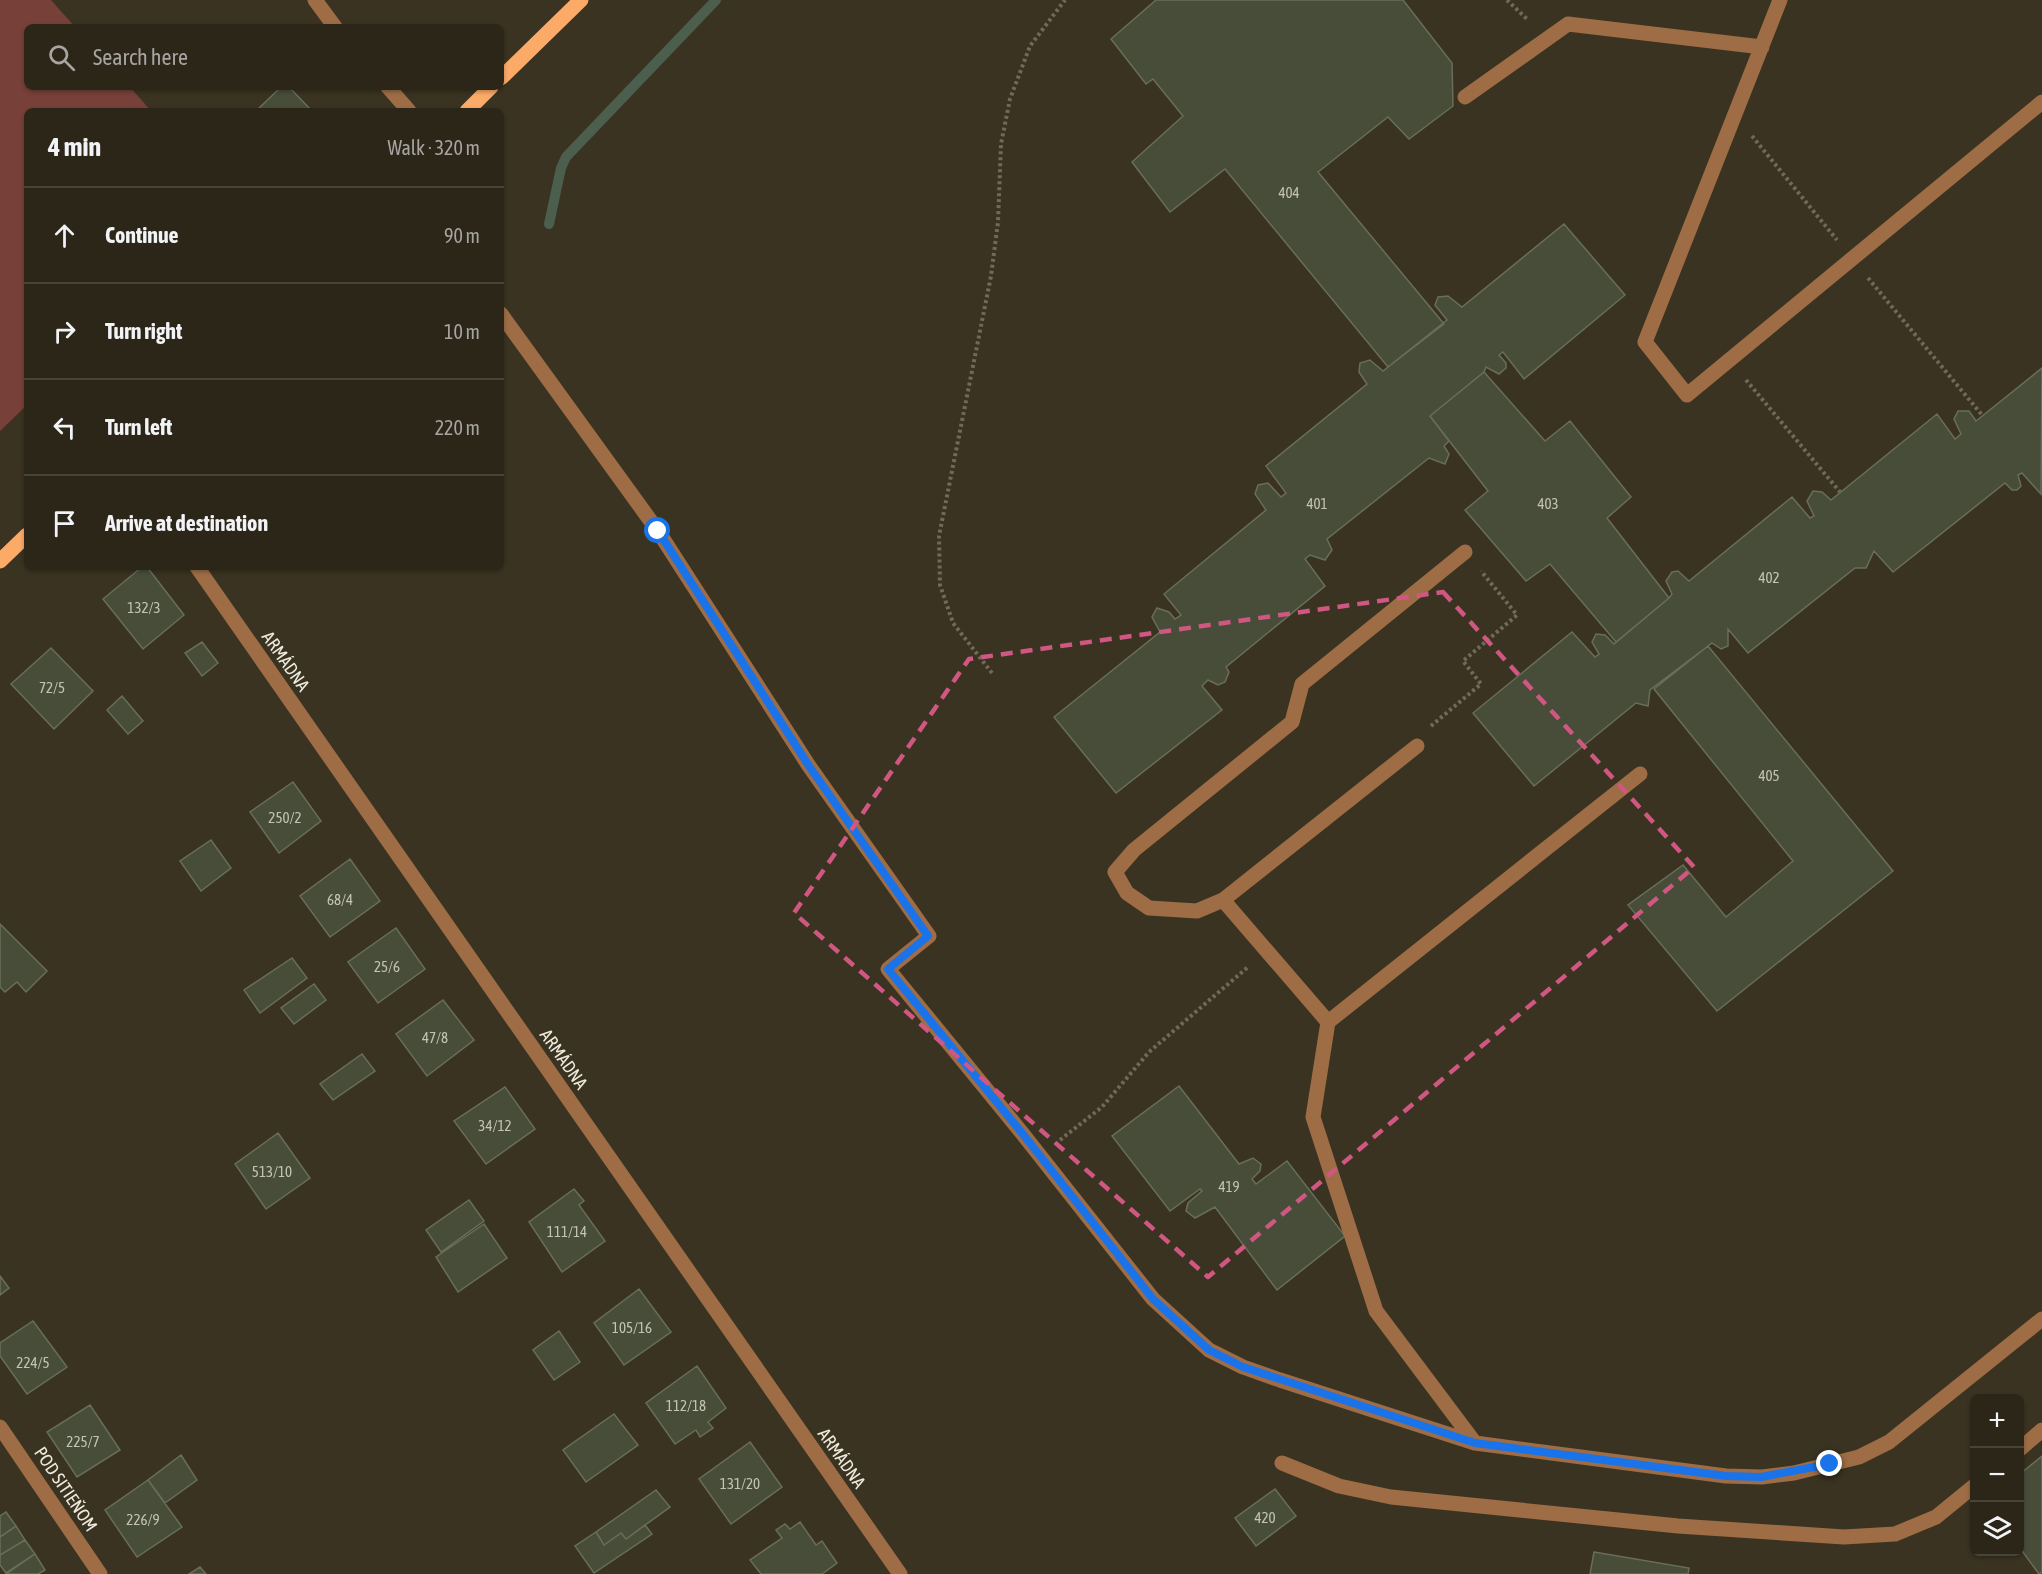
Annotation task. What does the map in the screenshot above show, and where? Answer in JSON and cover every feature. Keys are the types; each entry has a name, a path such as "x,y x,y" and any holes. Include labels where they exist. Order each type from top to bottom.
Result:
{"main road":[{"path":"504,75 581,0"},
{"path":"470,108 488,90"},
{"path":"0,561 24,538"}],"street":[{"path":"315,0 333,24"},
{"path":"1780,0 1645,342 1687,395 2042,102"},
{"path":"1465,97 1568,24 1762,47"},
{"path":"391,90 406,108"},
{"path":"504,318 658,531 809,766 928,936 888,969 1153,1299 1209,1350 1252,1371 1475,1443 1726,1476 1761,1477 1794,1473 1859,1457 1889,1442 2042,1319"},
{"path":"1417,746 1224,900 1197,911 1149,908 1127,893 1115,872 1134,850 1292,722 1302,684 1465,552"},
{"name":"ARMÁDNA","path":"199,570 900,1574"},
{"path":"1475,1443 1376,1311 1313,1117 1328,1022 1640,774"},
{"path":"1224,900 1328,1022"},
{"name":"POD SITIEŇOM","path":"0,1427 100,1574"},
{"path":"2020,1448 2042,1430"},
{"path":"1282,1464 1339,1486 1391,1497 1678,1526 1844,1538 1895,1534 1936,1517 1970,1489"}],"path":[{"path":"993,673 953,623 940,585 939,536 991,276 998,222 1001,144 1010,99 1030,46 1065,0"},
{"path":"1735,115 1982,416"},
{"path":"1730,360 1840,492"},
{"path":"1417,746 1423,732 1481,684 1462,661 1517,615 1465,552"},
{"path":"1040,1156 1102,1107 1149,1052 1267,951"}],"highlighted area":[{"path":"1443,592 1694,867 1208,1277 794,913 969,659"}],"shaded area":[{"path":"0,0 51,0 72,24 24,24 24,90 133,90 148,108 24,108 24,408 0,431"}],"building":[{"path":"1156,0 1403,0 1452,63 1453,106 1409,139 1388,117 1318,172 1444,324 1388,367 1225,169 1170,212 1132,162 1183,116 1153,79 1146,84 1111,39"},
{"path":"278,90 292,90 309,108 259,108"},
{"path":"1564,224 1625,295 1524,379 1503,352 1499,355 1506,363 1506,368 1499,374 1486,367 1484,372 1430,416 1449,441 1444,446 1449,454 1445,464 1429,458 1327,539 1332,550 1325,560 1310,555 1305,559 1325,586 1226,667 1229,672 1225,682 1218,685 1208,680 1202,686 1222,710 1116,793 1054,717 1160,632 1152,617 1157,608 1169,612 1175,619 1181,615 1164,594 1266,510 1255,494 1258,485 1268,483 1281,497 1286,493 1266,466 1367,384 1359,372 1360,363 1370,360 1383,371 1447,320 1435,305 1438,297 1448,296 1462,307"},
{"path":"2042,368 2041,494 2022,473 2018,475 2021,486 2017,490 2012,490 2005,483 1893,572 1874,551 1866,568 1855,568 1748,653 1728,629 1728,646 1721,649 1712,643 1650,690 1648,706 1636,703 1534,786 1473,713 1572,632 1595,657 1599,654 1592,642 1596,634 1605,635 1614,644 1669,598 1672,594 1666,581 1672,572 1678,571 1689,581 1792,497 1810,518 1814,516 1807,501 1813,491 1822,492 1831,500 1937,414 1955,439 1961,434 1954,419 1958,411 1969,411 1976,421"},
{"path":"1484,372 1545,441 1570,421 1631,497 1607,518 1669,598 1616,642 1550,564 1526,581 1465,510 1488,491 1430,416"},
{"path":"138,570 149,570 184,615 143,649 103,599"},
{"path":"202,642 218,663 202,676 185,653"},
{"path":"1708,646 1893,871 1717,1011 1628,905 1683,865 1726,917 1793,861 1654,689"},
{"path":"51,648 93,691 54,729 11,684"},
{"path":"122,696 143,721 128,734 107,710"},
{"path":"293,782 321,821 279,853 250,812"},
{"path":"211,840 231,868 201,891 180,861"},
{"path":"350,859 380,901 330,937 300,896"},
{"path":"0,924 47,971 26,992 17,982 5,992 0,987"},
{"path":"396,928 425,969 378,1003 348,962"},
{"path":"292,958 307,978 260,1013 244,990"},
{"path":"314,984 326,1000 294,1024 281,1008"},
{"path":"443,1000 474,1040 427,1076 396,1034"},
{"path":"362,1054 375,1071 333,1100 320,1084"},
{"path":"1179,1086 1239,1164 1253,1158 1261,1164 1260,1171 1252,1179 1256,1184 1287,1161 1345,1236 1277,1290 1215,1207 1195,1218 1186,1211 1188,1203 1202,1191 1200,1189 1170,1211 1112,1136"},
{"path":"505,1087 535,1129 486,1164 454,1121"},
{"path":"278,1133 310,1178 266,1209 235,1164"},
{"path":"574,1189 584,1201 579,1205 605,1241 562,1272 529,1222"},
{"path":"469,1200 484,1221 441,1252 426,1230"},
{"path":"484,1224 507,1258 458,1292 436,1257"},
{"path":"0,1276 9,1288 0,1295"},
{"path":"639,1289 671,1332 624,1365 594,1323"},
{"path":"33,1321 67,1367 27,1394 0,1356 0,1343"},
{"path":"559,1331 580,1362 554,1380 533,1350"},
{"path":"697,1366 726,1408 708,1422 713,1428 700,1437 696,1430 675,1444 646,1403"},
{"path":"90,1405 120,1450 77,1477 47,1432"},
{"path":"614,1414 638,1445 586,1482 563,1450"},
{"path":"750,1442 782,1487 731,1524 699,1479"},
{"path":"181,1455 197,1480 165,1503 148,1480"},
{"path":"2042,1456 2042,1572 2039,1574 2024,1553 2024,1471"},
{"path":"148,1480 182,1527 137,1557 105,1510"},
{"path":"1275,1489 1296,1516 1256,1546 1235,1518"},
{"path":"656,1490 670,1507 626,1539 621,1533 604,1545 596,1532"},
{"path":"6,1512 16,1526 0,1537 0,1516"},
{"path":"800,1522 816,1545 822,1541 837,1563 822,1574 761,1574 750,1560 782,1538 776,1530 785,1524 790,1529"},
{"path":"645,1525 652,1534 594,1573 575,1546 596,1532 604,1545 621,1533 626,1539"},
{"path":"16,1526 25,1540 0,1555 0,1537"},
{"path":"25,1540 35,1554 6,1573 0,1565 0,1555"},
{"path":"1594,1552 1689,1568 1688,1574 1590,1574"},
{"path":"35,1554 45,1570 38,1574 6,1574"},
{"path":"200,1567 206,1574 189,1574"}],"waterway":[{"path":"549,224 561,168 566,157 716,0"}],"route":[{"path":"658,531 809,766 928,936 888,969 1153,1299 1209,1350 1243,1367 1280,1380 1475,1443 1726,1476 1761,1477 1794,1473 1830,1464"}]}
